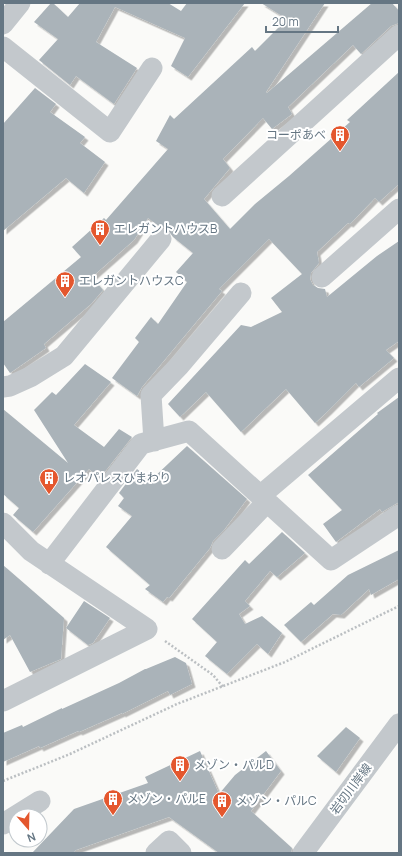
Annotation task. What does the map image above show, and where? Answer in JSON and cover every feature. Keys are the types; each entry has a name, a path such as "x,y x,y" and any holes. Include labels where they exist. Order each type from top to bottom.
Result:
{"street":[{"path":"3,24 20,3"},
{"path":"222,196 399,35"},
{"path":"3,47 110,132 152,68"},
{"path":"322,277 399,209"},
{"path":"3,387 10,386 30,377 64,356 161,239"},
{"path":"154,441 151,395 179,366 241,294"},
{"path":"222,549 263,499 399,378"},
{"path":"49,564 141,444 189,431 331,560 399,516"},
{"path":"3,523 31,551 147,628 3,701"},
{"name":"岩切川岸線","path":"304,853 399,724"},
{"path":"3,824 40,800"},
{"path":"156,853 169,841 181,853"}],"path":[{"path":"3,781 70,754 178,704 285,662 399,606"},
{"path":"147,628 213,675 223,686"}],"building":[{"path":"51,3 53,3 68,17 80,3 168,3 181,11 187,3 245,3 188,77 171,66 185,38 115,7 96,42 137,68 114,104 76,76 70,85 39,60 58,39 34,22"},
{"path":"261,3 325,3 266,92 267,93 372,3 392,3 399,11 399,23 391,26 361,54 353,45 288,107 292,114 272,129 263,118 223,159 230,168 204,199 230,229 255,204 350,122 347,120 399,72 399,184 379,202 375,198 350,224 348,223 317,252 319,263 311,273 310,279 313,285 318,288 325,289 327,297 377,256 399,241 399,341 386,350 394,358 359,387 356,383 315,423 286,389 241,432 206,392 180,417 168,404 241,325 251,327 282,312 271,298 302,274 269,239 219,289 222,291 142,387 137,396 112,378 139,342 135,338 151,317 158,324 187,282 176,272 193,253 173,237 168,230 160,227 148,218 134,240 92,277 103,290 91,304 44,344 46,348 10,373 3,363 3,322 81,257 72,247 104,218 106,220 168,149 156,141 170,115 174,119 252,47 255,51 287,19"},
{"path":"35,88 56,104 50,112 85,137 80,143 105,162 84,193 66,178 3,231 3,124"},
{"path":"85,364 111,382 74,425 104,447 119,429 132,437 100,478 89,469 33,532 13,515 19,508 3,494 3,409 68,463 34,410 52,392 56,395"},
{"path":"399,397 399,502 382,512 380,509 336,542 323,524 342,510 308,475 378,414 377,413"},
{"path":"187,446 247,499 224,530 213,541 210,548 169,598 167,597 163,602 145,589 150,585 106,547 132,516 118,506 124,498 119,493 137,469 151,480"},
{"path":"282,532 305,553 277,577 270,571 245,601 250,606 239,614 245,624 262,616 282,633 268,654 257,644 227,674 205,656 217,642 192,619 245,560 249,564"},
{"path":"399,550 399,579 371,595 369,589 341,615 333,614 301,642 284,625 311,602 314,605 348,575"},
{"path":"3,565 64,618 61,659 30,672 10,635 3,640"},
{"path":"84,601 110,618 93,643 88,645 66,628"},
{"path":"175,657 186,663 192,684 170,695 168,691 122,714 40,748 39,746 3,762 3,733 22,725 23,727 119,683 145,669"},
{"path":"346,727 360,738 336,772 317,756"},
{"path":"200,751 219,794 235,775 266,751 281,771 251,811 292,848 291,853 219,853 169,817 76,850 73,853 32,853 37,848 48,848 48,836 74,809 148,783 145,777"}],"place":[{"name":"コーポあべ","path":"340,152"},
{"name":"エレガントハウスB","path":"100,246"},
{"name":"エレガントハウスC","path":"65,298"},
{"name":"レオパレスひまわり","path":"49,495"},
{"name":"メゾン・パルD","path":"180,782"},
{"name":"メゾン・パルE","path":"113,816"},
{"name":"メゾン・パルC","path":"222,818"}]}
